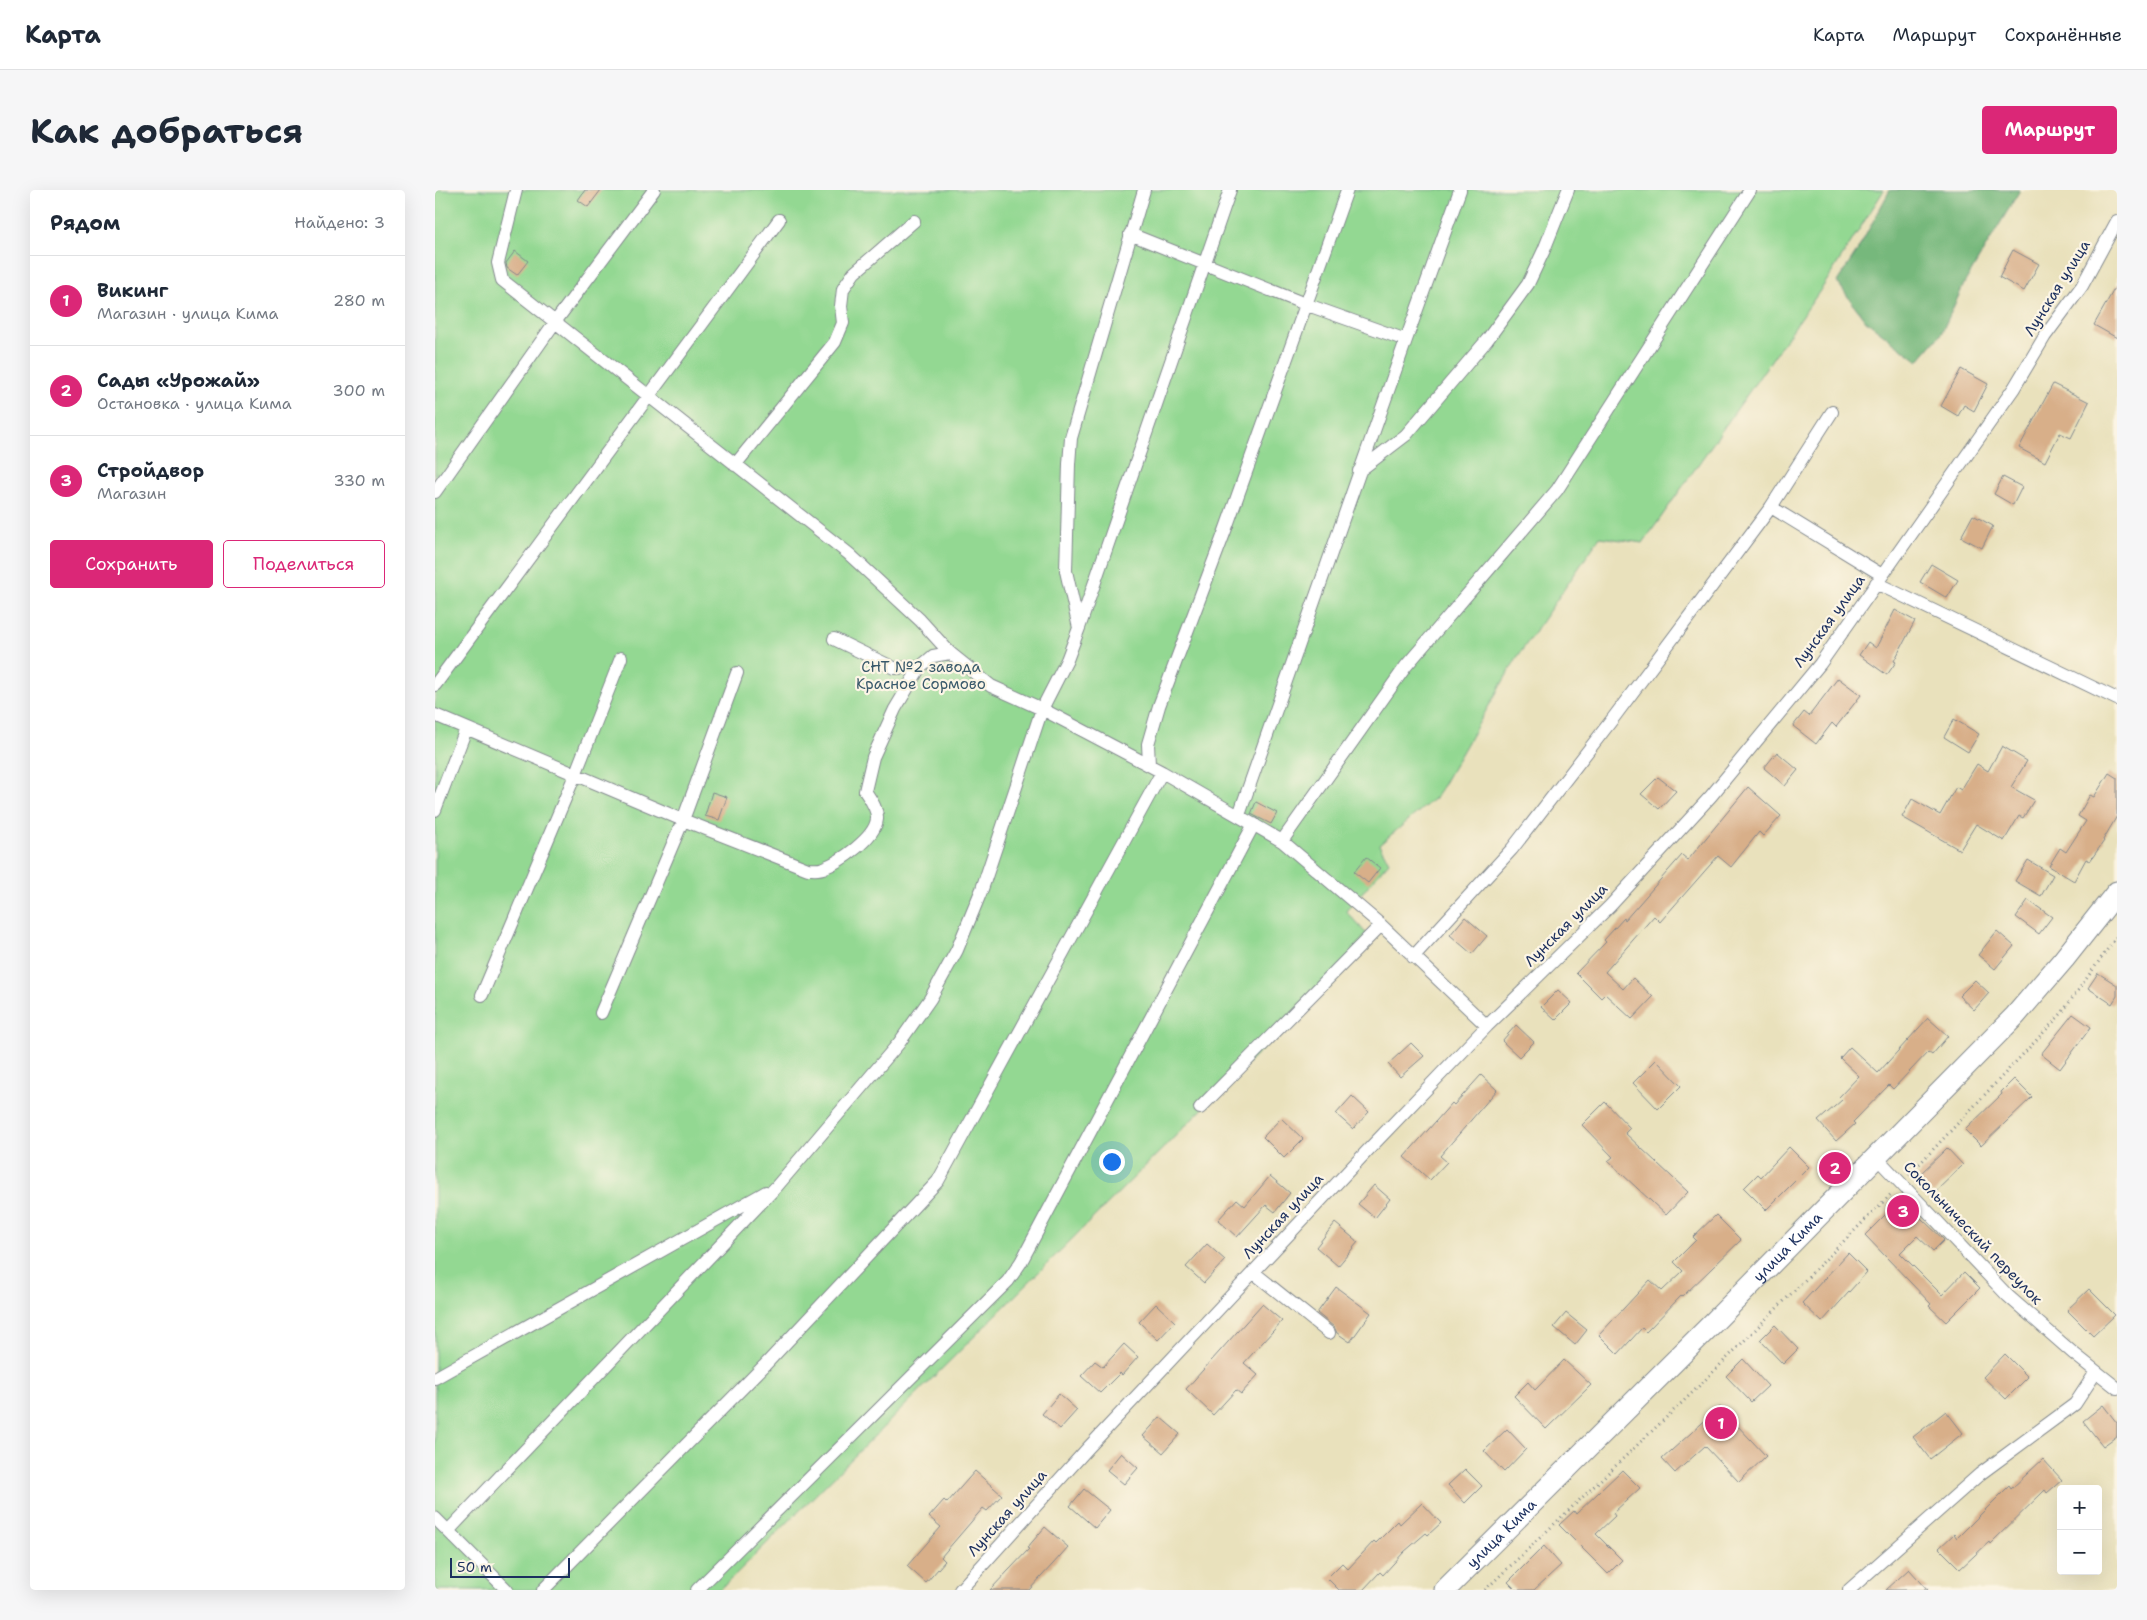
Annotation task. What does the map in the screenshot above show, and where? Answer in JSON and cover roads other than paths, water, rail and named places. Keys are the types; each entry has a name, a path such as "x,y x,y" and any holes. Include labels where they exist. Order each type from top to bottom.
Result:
{"main road":[{"name":"улица Кима","path":"1445,1590 1711,1325 2015,1016 2064,960 2117,892"}],"street":[{"path":"516,190 498,262 503,280 849,554 920,620 950,654 991,686 1042,709 1149,765 1282,841 1381,925 1487,1026"},
{"path":"435,492 555,322 655,190"},
{"path":"1079,628 1066,571 1071,438 1130,234 1145,190"},
{"path":"448,1531 777,1186 899,1043 930,999 957,950 983,889 1042,709 1067,660 1079,628 1230,190"},
{"path":"1149,765 1148,744 1159,706 1225,531 1347,190"},
{"path":"1239,815 1405,340 1460,190"},
{"path":"1359,471 1406,436 1487,340 1528,284 1545,250 1568,190"},
{"path":"1282,841 1406,666 1557,490 1750,190"},
{"path":"435,685 648,394 779,220"},
{"path":"735,465 835,342 843,323 841,306 843,289 854,274 914,221"},
{"name":"Лунская улица","path":"960,1590 1088,1448 1253,1272 1487,1026 1610,906 1711,796 1820,664 2014,388 2045,336 2081,286 2117,221"},
{"path":"1130,234 1305,304 1405,340"},
{"path":"1413,957 1512,849 1611,721 1771,507 1832,412"},
{"path":"1771,507 1879,579 2117,699"},
{"path":"834,639 894,668 920,667"},
{"path":"435,715 683,820 808,869 821,869 835,864 856,848 875,827 877,820 876,812 865,791 873,758 895,709 920,667 933,656 950,654"},
{"path":"483,995 575,775 621,658"},
{"path":"601,1014 683,820 737,673"},
{"path":"435,810 466,729"},
{"path":"543,1590 764,1366 938,1180 1162,772"},
{"path":"697,1590 1008,1281 1025,1254 1254,824"},
{"path":"1200,1108 1381,925"},
{"name":"Сокольнический переулок","path":"1876,1157 2007,1296 2117,1388"},
{"path":"435,1378 777,1186"},
{"path":"1253,1272 1329,1333"},
{"path":"1849,1590 1981,1474 2075,1404 2096,1372"},
{"path":"435,1518 507,1590"}],"place":[{"name":"Сады «Урожай»","path":"1835,1168"},
{"name":"Стройдвор","path":"1903,1211"},
{"name":"Викинг","path":"1721,1423"}],"park label":[{"name":"СНТ №2 завода Красное Сормово","path":"921,676"}]}
